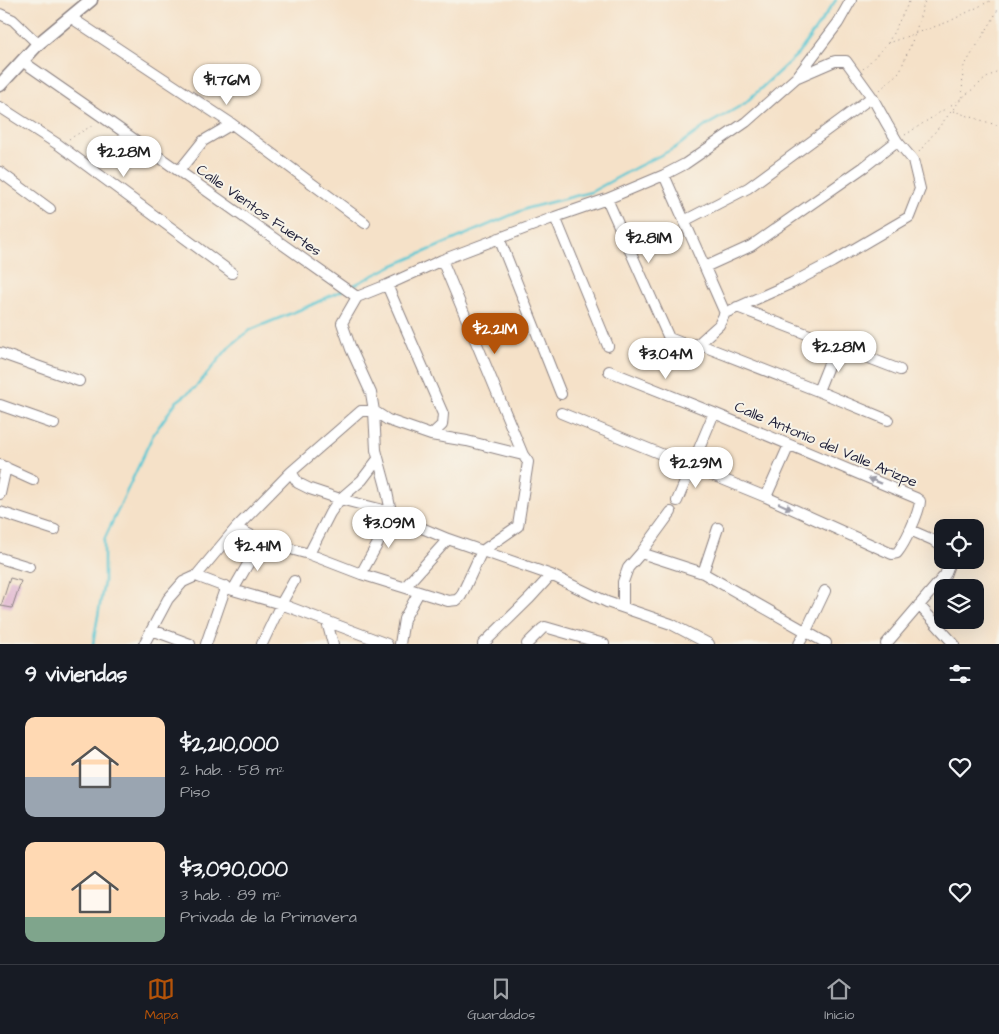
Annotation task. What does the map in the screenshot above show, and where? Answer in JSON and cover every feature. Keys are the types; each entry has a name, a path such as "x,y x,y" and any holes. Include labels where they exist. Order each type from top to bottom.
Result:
{"street":[{"path":"0,85 38,44 91,0"},
{"path":"361,574 378,543 391,512 376,450 371,393 351,349 342,322 353,295 387,285 442,260 607,199 685,164 746,122 797,77 838,23 851,0"},
{"path":"0,14 12,20 38,44"},
{"path":"70,18 232,124 364,222"},
{"name":"Calle Vientos Fuertes","path":"22,61 353,295"},
{"path":"698,344 719,325 725,313 792,283 910,217 920,189 913,160 897,140 857,74 846,61 835,61 797,77"},
{"path":"684,221 748,188 872,97"},
{"path":"0,107 59,145 232,273"},
{"path":"180,171 203,141 232,124"},
{"path":"705,267 751,246 864,167 897,140"},
{"path":"0,172 50,210"},
{"path":"664,175 725,313"},
{"path":"607,199 668,338 687,346 698,344 888,420"},
{"path":"555,217 608,346"},
{"path":"499,238 561,394"},
{"path":"236,528 265,542 309,554 361,574 448,601 457,600 461,596 482,551 518,526 528,462 523,455 442,260"},
{"path":"387,285 444,414 442,425 431,435"},
{"path":"737,308 900,370"},
{"path":"818,391 836,346"},
{"path":"0,353 79,381"},
{"name":"Calle Antonio del Valle Arizpe","path":"609,370 916,498 920,501 920,506 901,548 897,553 892,554 766,497"},
{"path":"0,405 54,424"},
{"path":"144,644 168,599 183,582 196,576 236,528 291,472 361,411 374,411 388,420 431,435 467,441 523,455"},
{"path":"561,413 766,497 789,444"},
{"path":"677,501 714,413"},
{"path":"309,554 330,513 340,499 362,480 378,459"},
{"path":"0,494 3,466 33,480"},
{"path":"291,472 302,486 340,499 391,512 417,526 448,539 551,575 607,602 671,624 709,644"},
{"path":"0,512 54,530"},
{"path":"623,607 623,582 628,568 671,512"},
{"path":"703,573 718,528"},
{"path":"910,530 934,541"},
{"path":"404,587 448,539"},
{"path":"206,644 230,588 265,542"},
{"path":"641,553 703,573 826,643"},
{"path":"0,558 29,567"},
{"path":"886,644 945,575 947,569"},
{"path":"483,644 551,575"},
{"path":"196,576 281,604 387,644"},
{"path":"262,644 294,581"},
{"path":"799,644 825,591"},
{"path":"400,644 404,619 419,592"},
{"path":"919,605 954,644"},
{"path":"327,622 333,644"},
{"path":"527,644 545,628 604,644"},
{"path":"152,630 190,644"}],"path":[{"path":"857,74 888,43 910,0"},
{"path":"872,97 900,71 915,34 925,0"},
{"path":"888,43 948,22 992,0"},
{"path":"913,160 962,98 963,68 992,22 999,7"},
{"path":"897,140 962,98 999,70"},
{"path":"952,110 999,126"},
{"path":"59,145 104,118"}],"building":[{"path":"10,578 21,581 12,608 1,606"}],"waterway":[{"path":"348,288 392,266 528,208 591,192 675,148 707,125 744,104 798,54 836,0"},
{"path":"93,644 104,582 104,540 153,435 176,402 196,387 230,346 250,330 343,290"}]}
